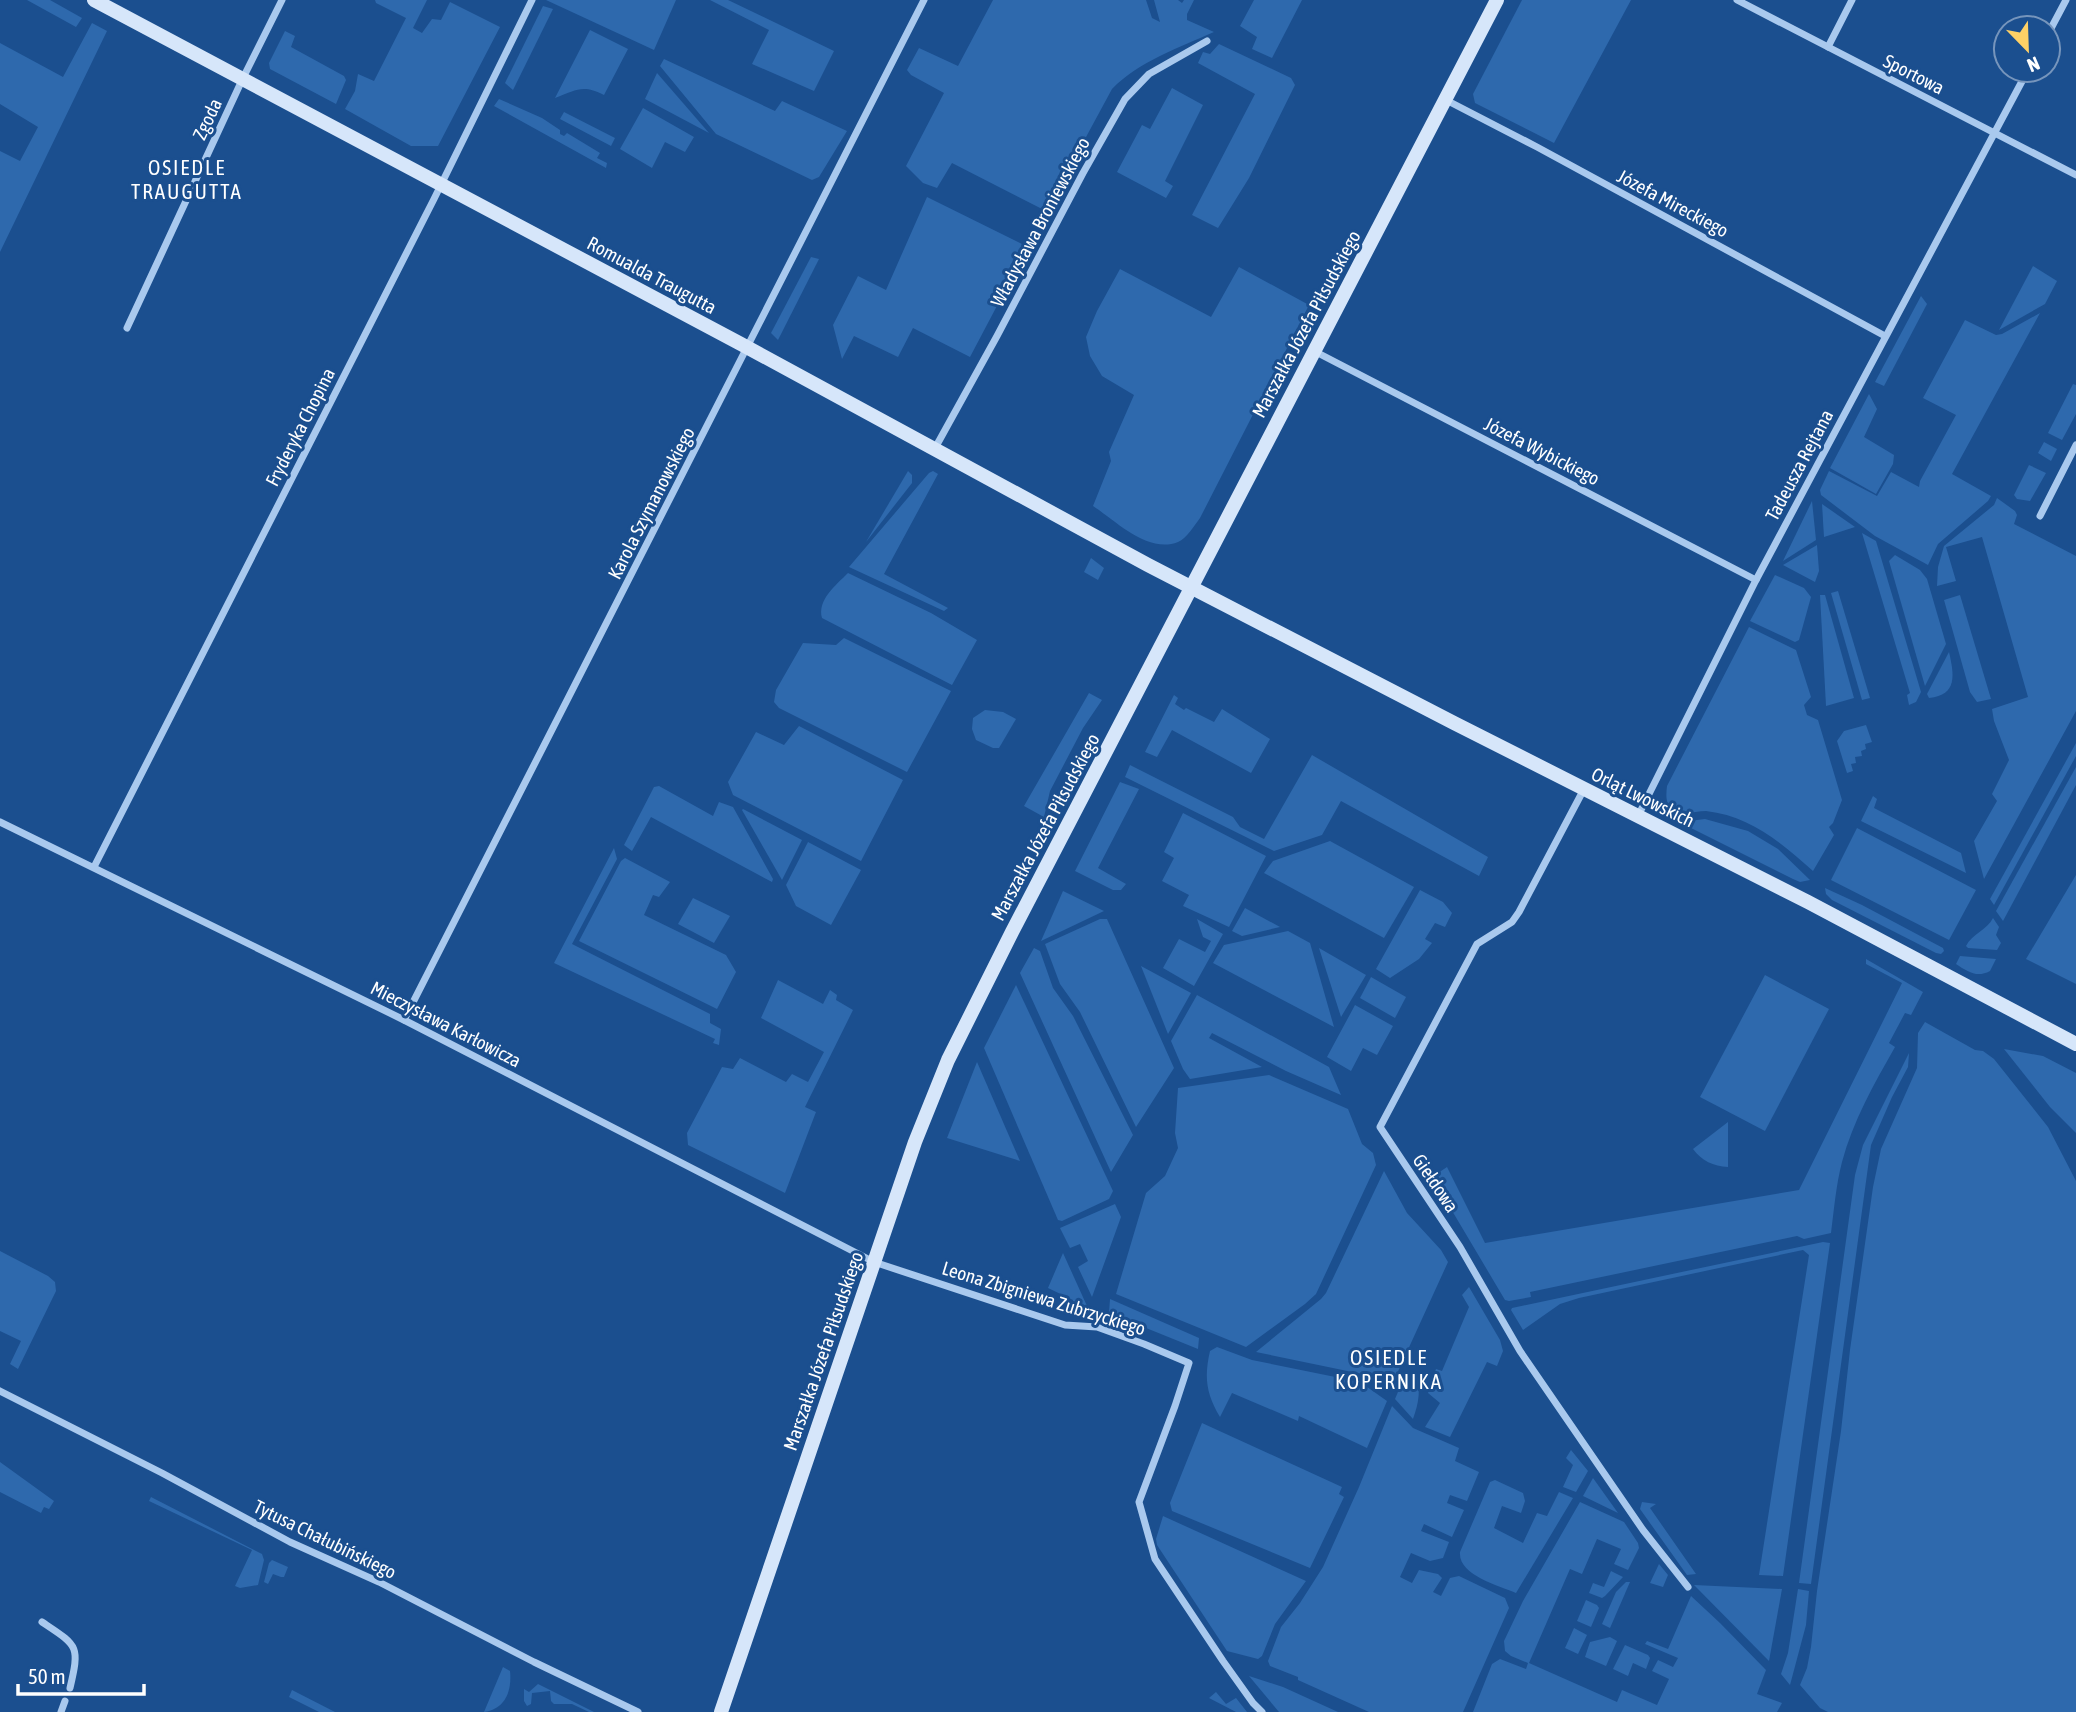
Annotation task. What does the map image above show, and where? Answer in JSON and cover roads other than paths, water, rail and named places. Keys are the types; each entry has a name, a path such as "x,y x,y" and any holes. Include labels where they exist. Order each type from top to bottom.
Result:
{"main road":[{"name":"Romualda Traugutta","path":"94,0 1192,588"},
{"name":"Marszałka Józefa Piłsudskiego","path":"721,1712 921,1125 957,1041 1497,0"},
{"name":"Orląt Lwowskich","path":"1192,588 1931,966 2076,1044"}],"street":[{"name":"Zgoda","path":"127,328 282,0"},
{"name":"Fryderyka Chopina","path":"94,867 532,0"},
{"name":"Karola Szymanowskiego","path":"404,1020 924,0"},
{"name":"Sportowa","path":"1737,0 2076,175"},
{"path":"1828,47 1852,0"},
{"name":"Władysława Broniewskiego","path":"934,450 1125,99 1149,74 1208,41"},
{"name":"Tadeusza Rejtana","path":"1638,816 1756,580 2020,84"},
{"name":"Józefa Mireckiego","path":"1446,100 1885,336"},
{"name":"Józefa Wybickiego","path":"1314,351 1756,580"},
{"path":"2039,516 2076,445"},
{"name":"Giełdowa","path":"1584,789 1519,912 1512,922 1477,944 1380,1127 1460,1247 1520,1351 1643,1530 1688,1587"},
{"name":"Mieczysława Karłowicza","path":"0,822 404,1020 874,1262"},
{"name":"Leona Zbigniewa Zubrzyckiego","path":"874,1262 1065,1325 1097,1328 1189,1363 1139,1502 1155,1559 1223,1661 1262,1712"},
{"name":"Tytusa Chałubińskiego","path":"0,1391 182,1483 289,1542 379,1582 638,1712"},
{"path":"43,1622 71,1640 76,1650 70,1688"},
{"path":"61,1712 65,1701"}],"district":[{"name":"OSIEDLE TRAUGUTTA","path":"187,179"},
{"name":"OSIEDLE KOPERNIKA","path":"1389,1369"}]}
